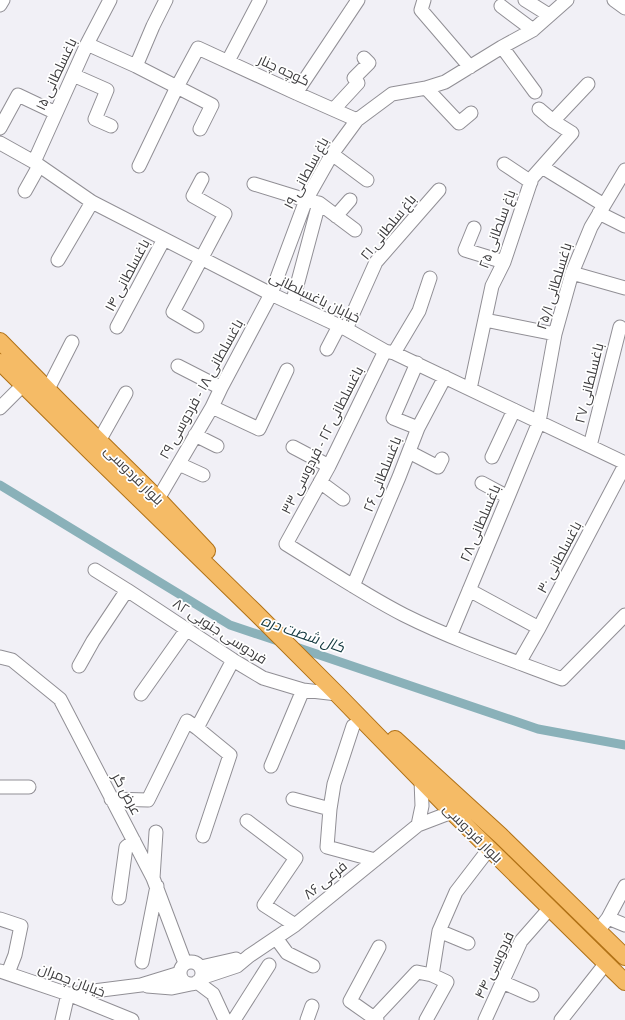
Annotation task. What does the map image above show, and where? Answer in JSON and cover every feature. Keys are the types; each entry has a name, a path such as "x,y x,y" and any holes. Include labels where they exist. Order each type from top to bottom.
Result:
{"main road":[{"name":"بلوار فردوسی","path":"0,341 35,387 55,407 92,453 260,612"},
{"name":"بلوار فردوسی","path":"0,362 35,387"},
{"name":"بلوار فردوسی","path":"55,407 100,441 158,499 260,612"},
{"path":"260,612 327,679"},
{"name":"بلوار فردوسی","path":"327,679 338,694 420,780 625,982"},
{"name":"بلوار فردوسی","path":"327,679 502,836 625,957"}],"street":[{"path":"0,5 3,0"},
{"name":"باغسلطانی ۱۵","path":"25,190 73,75 110,0"},
{"path":"136,66 166,0"},
{"path":"228,62 260,0"},
{"path":"296,93 358,0"},
{"path":"424,0 421,10 470,67"},
{"path":"526,0 549,15"},
{"name":"باغ سلطانی ۱۹","path":"271,294 332,154 357,120 392,94 426,88 445,82 533,30 567,0"},
{"path":"614,0 625,8"},
{"path":"501,6 533,30"},
{"path":"87,44 136,66 212,105 200,130"},
{"path":"502,47 535,92"},
{"name":"کوچه چنار","path":"177,87 198,48 357,120"},
{"path":"334,109 358,83 354,78 369,63 364,58"},
{"path":"73,75 107,90 95,119 111,126"},
{"path":"553,121 588,84"},
{"path":"139,166 177,87"},
{"path":"426,88 459,123 471,114"},
{"path":"0,128 18,95 56,113"},
{"name":"باغ سلطانی ۲۵","path":"470,389 492,286 504,262 530,182 572,133 553,121 539,109"},
{"name":"خیابان باغسلطانی","path":"0,143 37,164 92,202 271,294 625,464"},
{"path":"332,154 367,180"},
{"path":"504,164 530,182"},
{"path":"542,167 625,226"},
{"name":"باغسلطانی ۲۵/۱","path":"539,422 555,334 572,273 591,227 624,174"},
{"path":"198,326 173,312 225,214 193,196 202,179"},
{"path":"254,184 312,202 356,230"},
{"name":"باغ سلطانی ۲۱","path":"327,349 342,328 376,262 439,190"},
{"path":"336,216 350,200"},
{"path":"58,260 92,202"},
{"path":"292,304 312,202"},
{"path":"474,228 465,250 504,262"},
{"name":"باغسلطانی ۱۴","path":"117,327 164,238"},
{"path":"572,273 625,287"},
{"name":"باغسلطانی ۲۲ - فردوسی ۳۳","path":"353,586 286,544 390,352 419,311 430,278"},
{"name":"باغسلطانی ۱۸ - فردوسی ۲۹","path":"158,499 212,407 271,294"},
{"path":"485,320 555,334"},
{"name":"باغسلطانی ۲۷","path":"590,446 620,327"},
{"path":"0,408 35,387 72,342"},
{"path":"417,363 393,418 418,428"},
{"path":"178,366 221,388"},
{"path":"212,407 259,430 287,370"},
{"name":"باغسلطانی ۲۶","path":"353,586 418,428 445,377"},
{"path":"100,441 126,393"},
{"path":"492,457 514,410"},
{"name":"باغسلطانی ۲۸","path":"450,636 539,422"},
{"path":"195,435 217,446"},
{"path":"293,446 329,466"},
{"path":"409,452 438,467 442,459"},
{"path":"179,464 203,475"},
{"name":"باغسلطانی ۳۰","path":"519,663 625,464"},
{"path":"320,482 343,499"},
{"path":"482,483 508,497"},
{"name":"فردوسی جنوبی ۸۲","path":"95,570 263,678 303,690 338,694"},
{"path":"353,586 403,614 450,636 562,679 625,615"},
{"path":"80,666 93,641 127,590"},
{"path":"469,590 539,628"},
{"path":"141,694 187,629"},
{"name":"عرض گر","path":"6,658 60,698 155,882 183,968"},
{"path":"197,728 233,660"},
{"path":"271,766 303,690"},
{"path":"112,799 148,800 187,721 230,754 203,836"},
{"path":"353,726 334,784 330,809 327,847 375,860"},
{"path":"418,825 422,806 420,780"},
{"path":"0,787 29,787"},
{"path":"293,799 330,809"},
{"name":"فرعی ۸۶","path":"198,978 249,956 295,925 418,825 452,812"},
{"path":"247,821 296,858 264,905 295,925"},
{"path":"142,962 155,882 156,832"},
{"path":"119,898 126,847 134,841"},
{"path":"432,975 439,931 456,892 489,849"},
{"path":"598,931 608,918 625,886"},
{"name":"فردوسی ۴۴","path":"485,1020 521,941 550,908"},
{"path":"608,918 625,925"},
{"path":"0,919 21,926 15,955 3,973"},
{"path":"439,931 468,943"},
{"path":"276,938 287,954 313,966"},
{"path":"379,947 350,1001 375,1019 417,972 432,975 447,982 426,1020"},
{"path":"141,985 183,968 191,961 197,963 198,978 213,994 225,1020"},
{"path":"561,1020 606,963"},
{"path":"234,1020 269,965"},
{"path":"183,968 182,979 186,983 198,978"},
{"name":"خیابان چمران","path":"3,973 68,994 132,1020"},
{"path":"62,1020 68,994 141,985 172,988 198,978"},
{"path":"502,982 532,995"},
{"path":"307,1020 312,1006"}],"waterway":[{"name":"کال شصت دره","path":"0,485 230,625 281,642"},
{"name":"کال شصت دره","path":"293,646 538,729 625,745"}]}
